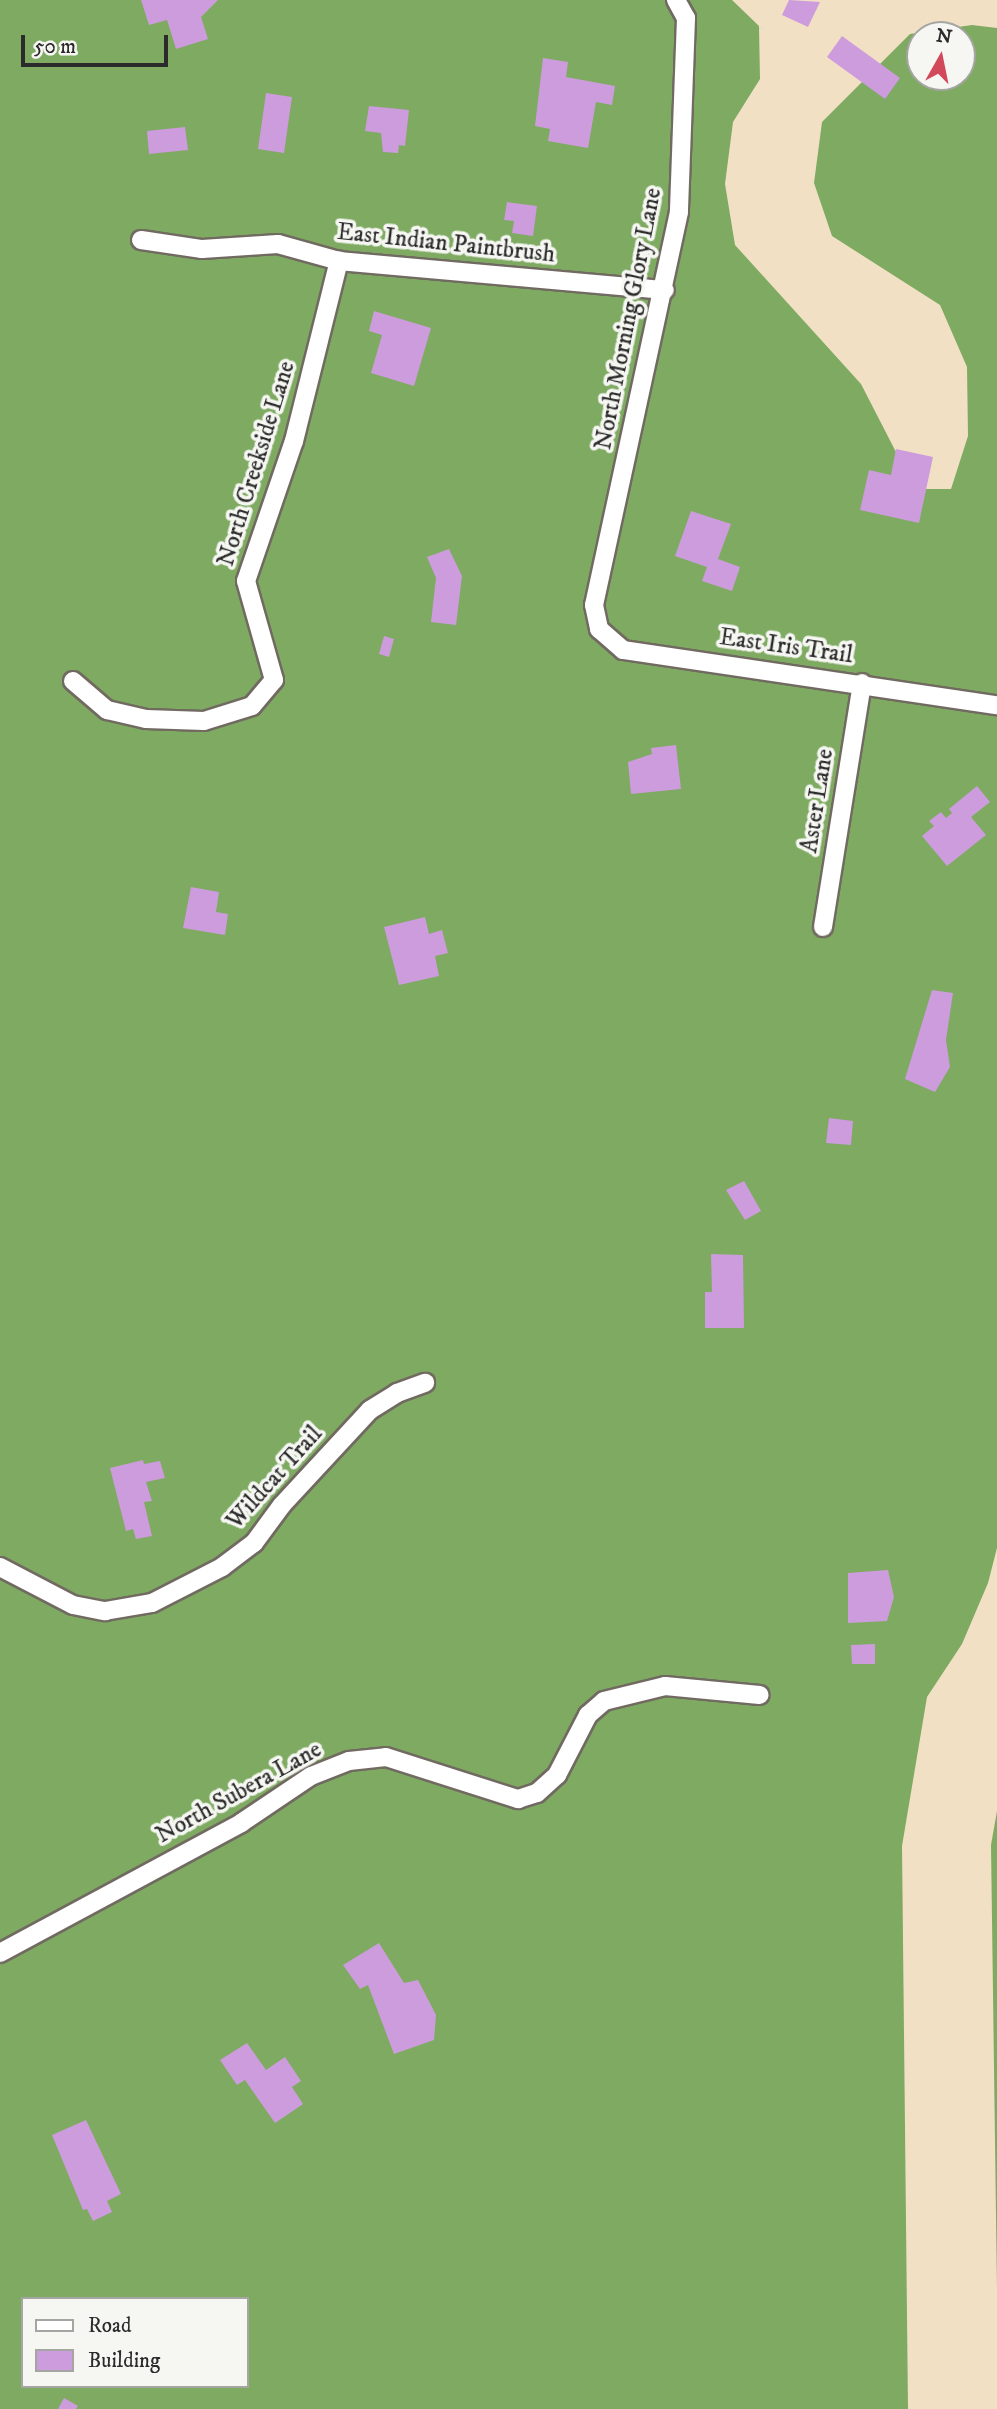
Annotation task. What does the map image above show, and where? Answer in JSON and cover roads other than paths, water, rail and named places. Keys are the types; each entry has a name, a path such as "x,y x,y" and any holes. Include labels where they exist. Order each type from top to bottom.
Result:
{"street":[{"name":"North Morning Glory Lane","path":"594,604 665,290 679,212 686,85 686,18 676,0"},
{"name":"East Indian Paintbrush","path":"141,240 202,249 278,244 338,261 665,290"},
{"name":"North Creekside Lane","path":"73,681 107,710 146,719 204,721 252,706 274,680 246,581 295,441 338,261"},
{"name":"East Iris Trail","path":"594,604 599,629 622,650 862,682 997,705"},
{"name":"Aster Lane","path":"822,927 862,682"},
{"name":"Wildcat Trail","path":"0,1567 73,1605 105,1611 152,1603 222,1567 254,1543 282,1505 370,1410 397,1393 425,1383"},
{"name":"North Subera Lane","path":"0,1953 241,1823 311,1776 349,1761 386,1757 518,1799 537,1793 556,1775 588,1715 604,1701 665,1686 760,1695"}]}
